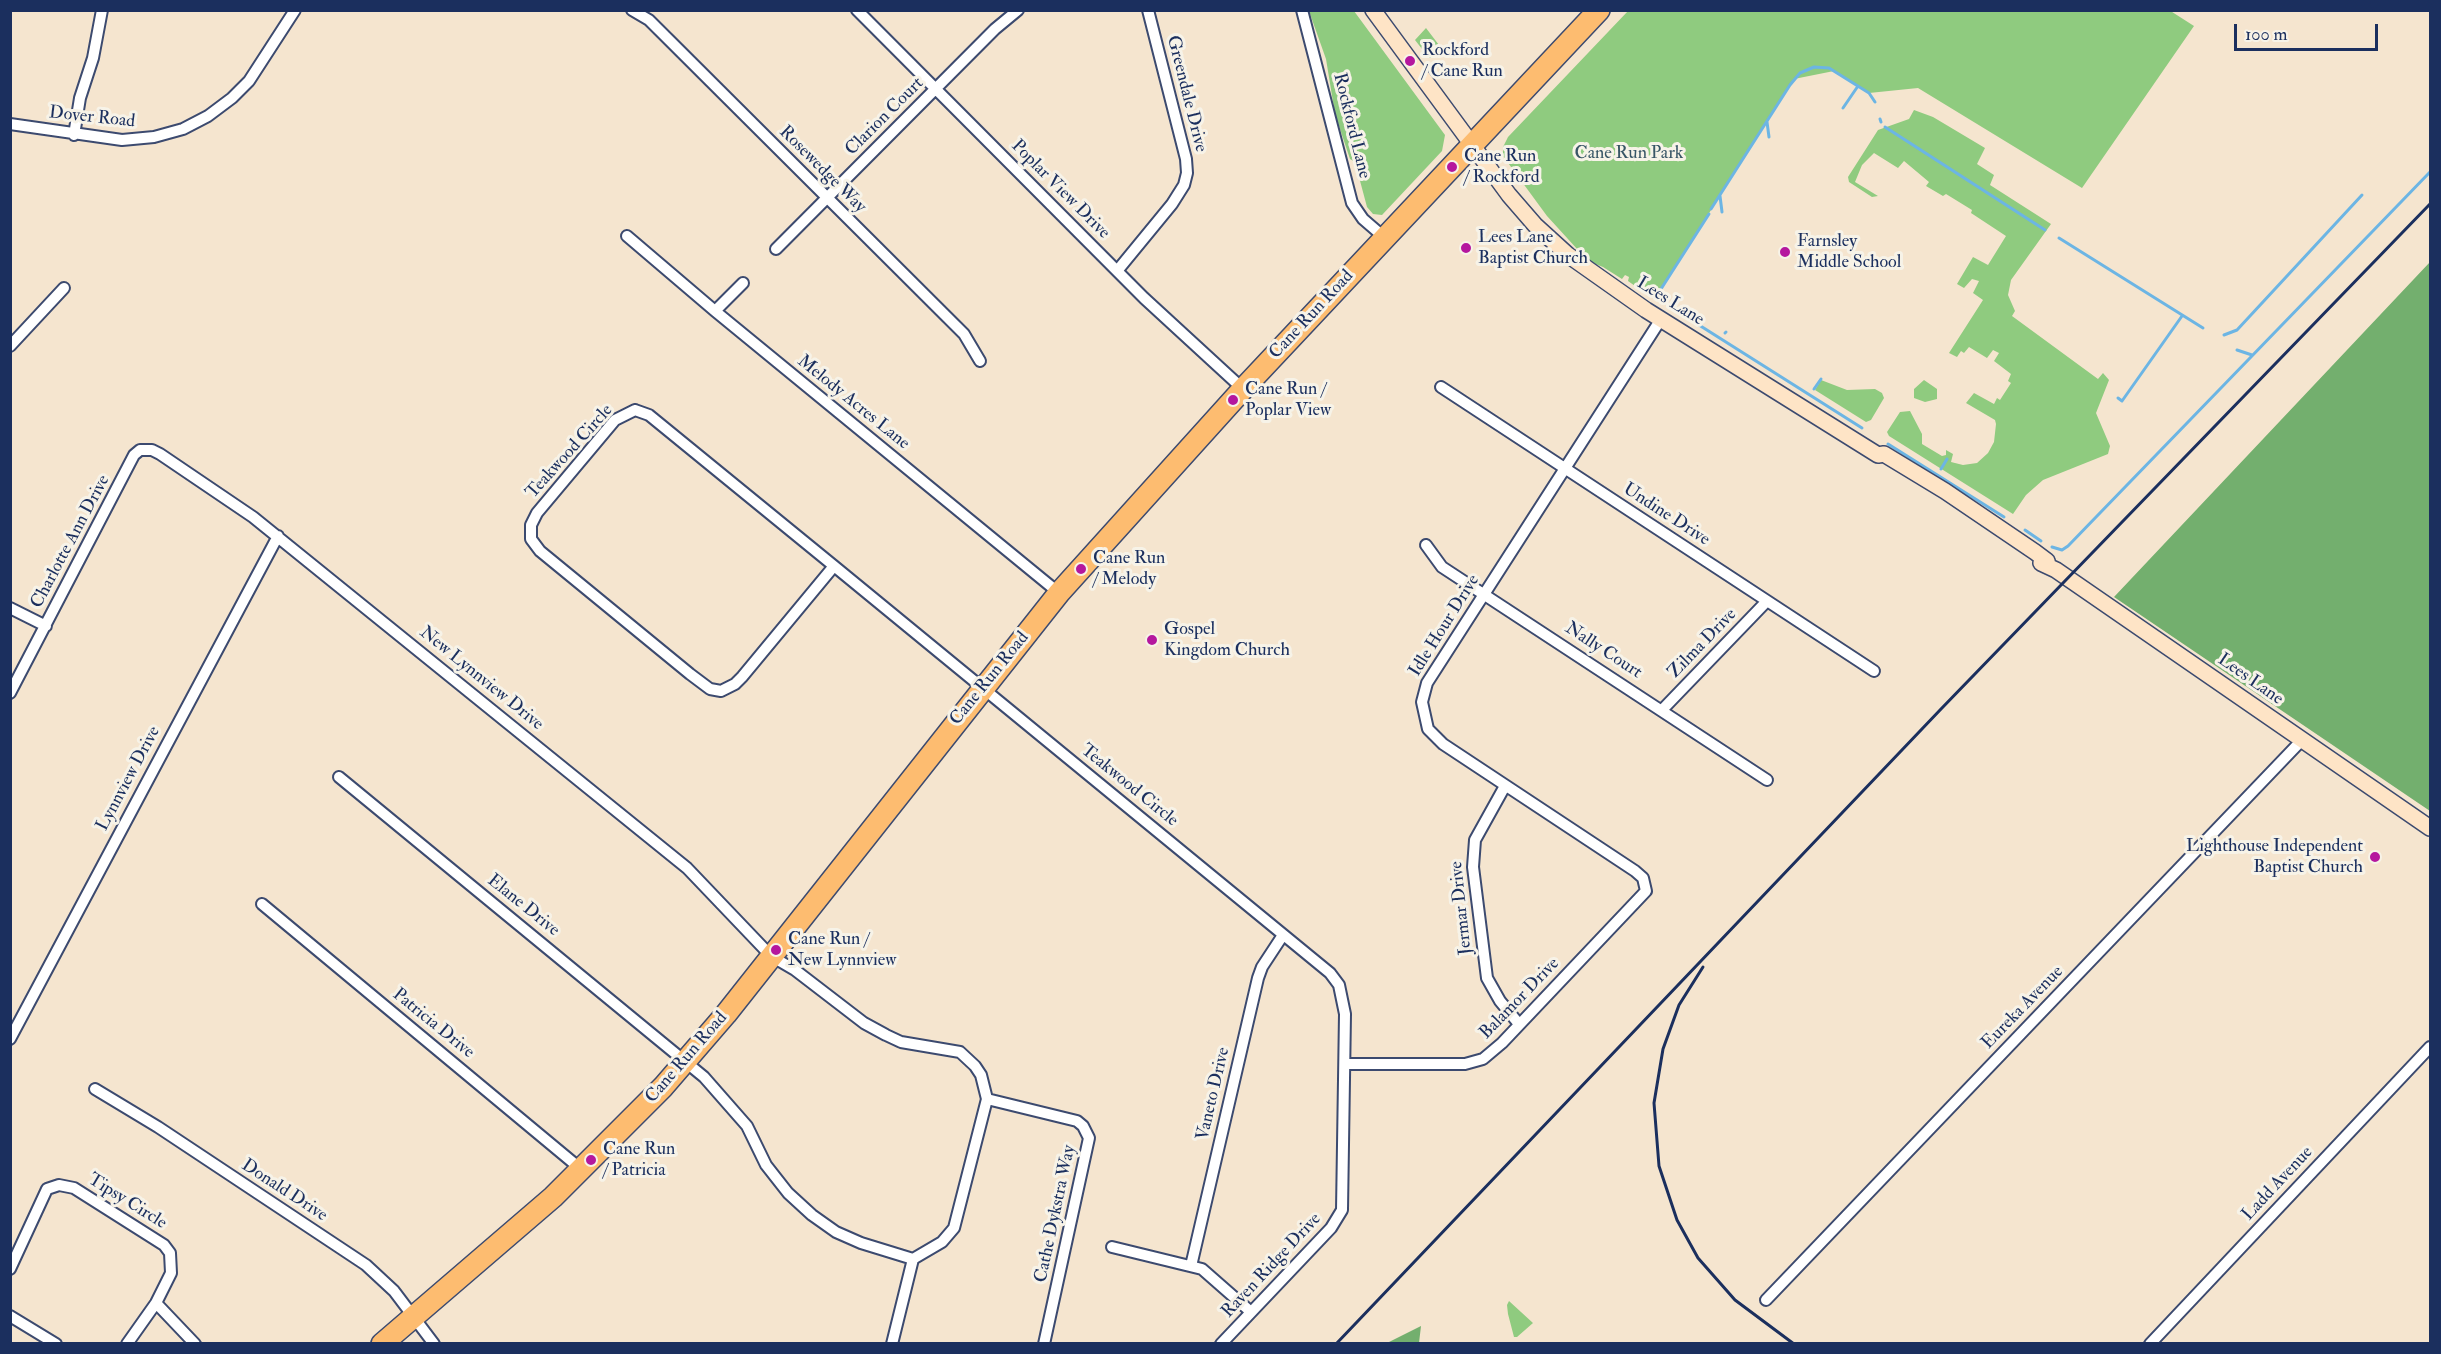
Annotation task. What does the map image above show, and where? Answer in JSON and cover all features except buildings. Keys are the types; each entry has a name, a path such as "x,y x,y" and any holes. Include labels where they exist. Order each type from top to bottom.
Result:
{"highway":[{"name":"Cane Run Road","path":"382,1344 582,1170 686,1060 1059,593 1244,389 1599,10"}],"street":[{"path":"74,135 80,99 93,58 102,10"},
{"name":"Dover Road","path":"10,124 74,135 122,140 145,139 169,134 208,116 232,98 249,81 295,10"},
{"name":"Rosewedge Way","path":"632,10 649,20 964,334 980,361"},
{"name":"Poplar View Drive","path":"857,10 1117,271 1244,389"},
{"name":"Clarion Court","path":"776,249 1004,20 1018,10"},
{"name":"Greendale Drive","path":"1117,271 1172,204 1184,185 1187,174 1186,159 1148,10"},
{"name":"Rockford Lane","path":"1302,10 1352,203 1363,219 1385,238"},
{"path":"1373,10 1473,145"},
{"name":"Lees Lane","path":"1473,145 1535,225 1591,273 1878,455 1884,454 1945,491 2041,556 2048,565 2430,828"},
{"name":"Melody Acres Lane","path":"627,236 1059,593"},
{"path":"715,311 743,283"},
{"path":"10,346 64,288"},
{"name":"Idle Hour Drive","path":"1645,884 1643,878 1635,871 1505,786 1433,735 1422,710 1423,694 1427,683 1661,319"},
{"name":"Undine Drive","path":"1441,387 1874,671"},
{"name":"Teakwood Circle","path":"834,566 742,677 730,688 718,691 710,689 690,674 540,551 531,539 531,525 537,513 621,414 635,410 648,415 834,566 1330,973 1339,985 1345,1014 1345,1064"},
{"name":"Charlotte Ann Drive","path":"10,693 134,455 143,448 152,450"},
{"name":"New Lynnview Drive","path":"152,450 278,536 687,868 771,956 795,970 864,1023 886,1035 901,1042 949,1049 968,1058 981,1075 987,1100"},
{"name":"Lynnview Drive","path":"10,1039 278,536"},
{"name":"Nally Court","path":"1426,545 1432,557 1442,567 1767,780"},
{"name":"Zilma Drive","path":"1662,710 1767,601"},
{"path":"10,608 46,626"},
{"name":"Eureka Avenue","path":"1766,1300 2302,740"},
{"name":"Elane Drive","path":"339,777 686,1060"},
{"name":"Jermar Drive","path":"1505,786 1475,840 1473,867 1487,978 1500,1001 1519,1024"},
{"name":"Balamor Drive","path":"1345,1064 1473,1063 1492,1052 1641,897 1646,891 1645,884"},
{"name":"Patricia Drive","path":"262,904 582,1170"},
{"name":"Vaneto Drive","path":"1191,1266 1258,978 1266,960 1283,935"},
{"name":"Ladd Avenue","path":"2150,1344 2430,1047"},
{"path":"686,1060 731,1105 747,1126 766,1165 788,1193 812,1215 836,1232 861,1243 913,1259"},
{"name":"Raven Ridge Drive","path":"1221,1344 1331,1228 1341,1214 1344,1196 1345,1064"},
{"name":"Donald Drive","path":"95,1089 168,1133 366,1265 388,1284 434,1344"},
{"path":"892,1344 913,1259 942,1242 954,1228 987,1100"},
{"name":"Cathe Dykstra Way","path":"987,1100 1077,1121 1083,1126 1089,1138 1044,1344"},
{"name":"Tipsy Circle","path":"10,1269 47,1190 59,1185 74,1188 164,1245 170,1253 171,1273 156,1303 127,1344"},
{"path":"1112,1247 1202,1269 1251,1312"},
{"path":"156,1303 195,1344"},
{"path":"10,1316 56,1344"}],"green space":[{"name":"Cane Run Park","path":"2169,10 2194,26 2082,188 1918,88 1869,93 1834,71 1794,79 1661,289 1651,285 1645,293 1628,281 1629,277 1625,275 1622,279 1588,261 1547,216 1503,156 1503,147 1508,137 1628,11"},
{"path":"1309,11 1354,11 1445,135 1442,151 1382,215 1373,214 1367,207 1355,162 1350,159 1335,114 1326,59"},
{"path":"1426,28 1442,49 1433,58 1429,58 1415,40"},
{"path":"1914,110 1933,117 1985,148 1977,164 1994,175 1990,185 2051,224 2011,280 2008,295 2015,311 2012,316 2098,379 2103,373 2109,380 2096,413 2110,446 2108,454 2043,480 2026,495 2013,514 1889,436 1887,432 1900,412 1910,411 1922,434 1922,444 1942,456 1946,455 1946,450 1953,454 1951,462 1963,465 1977,463 1988,453 1994,442 1996,424 1995,420 1966,403 1974,393 1994,404 1997,398 2000,400 2011,383 2008,381 2011,374 1994,361 1999,353 1993,350 1987,358 1969,347 1964,353 1961,351 1957,357 1949,353 1983,300 1973,293 1979,281 1972,279 1964,288 1957,284 1973,257 1988,265 2006,236 1971,213 1972,210 1946,194 1943,196 1926,186 1929,182 1904,161 1898,168 1874,153 1862,165 1855,182 1878,196 1872,197 1849,182 1848,177 1878,130 1909,119"},
{"path":"2430,262 2430,811 2114,597"},
{"path":"1821,380 1847,390 1875,389 1882,393 1884,398 1871,420 1866,422 1815,390"},
{"path":"1924,380 1937,389 1937,399 1925,402 1914,398 1914,389"},
{"path":"1509,1301 1533,1323 1517,1337 1514,1337 1508,1314"},
{"path":"1421,1326 1419,1343 1387,1343"}],"waterway":[{"path":"1711,209 1800,73 1814,67 1829,68 1869,93 1875,102"},
{"path":"1843,108 1858,86"},
{"path":"1767,122 1769,137"},
{"path":"1885,127 2045,230"},
{"path":"2052,547 2062,550 2068,546 2430,172"},
{"path":"2224,335 2237,330 2362,195"},
{"path":"1720,196 1722,212"},
{"path":"1661,289 1709,214"},
{"path":"2059,238 2203,328"},
{"path":"1680,313 1862,428"},
{"path":"2118,398 2122,401 2182,316"},
{"path":"2237,350 2252,355"},
{"path":"1814,389 1821,379"},
{"path":"1888,444 2004,517"},
{"path":"1941,469 1947,459"},
{"path":"2025,530 2041,541"}],"railway":[{"path":"1336,1344 1941,709 2430,204"},
{"path":"1703,967 1679,1005 1663,1049 1654,1103 1659,1166 1677,1220 1698,1258 1735,1300 1794,1344"}],"place":[{"name":"Rockford / Cane Run","path":"1410,61"},
{"name":"Cane Run / Rockford","path":"1452,167"},
{"name":"Lees Lane Baptist Church","path":"1466,248"},
{"name":"Farnsley Middle School","path":"1785,252"},
{"name":"Cane Run / Poplar View","path":"1233,400"},
{"name":"Cane Run / Melody","path":"1081,569"},
{"name":"Gospel Kingdom Church","path":"1152,640"},
{"name":"Lighthouse Independent Baptist Church","path":"2375,857"},
{"name":"Cane Run / New Lynnview","path":"776,950"},
{"name":"Cane Run / Patricia","path":"591,1160"}]}
